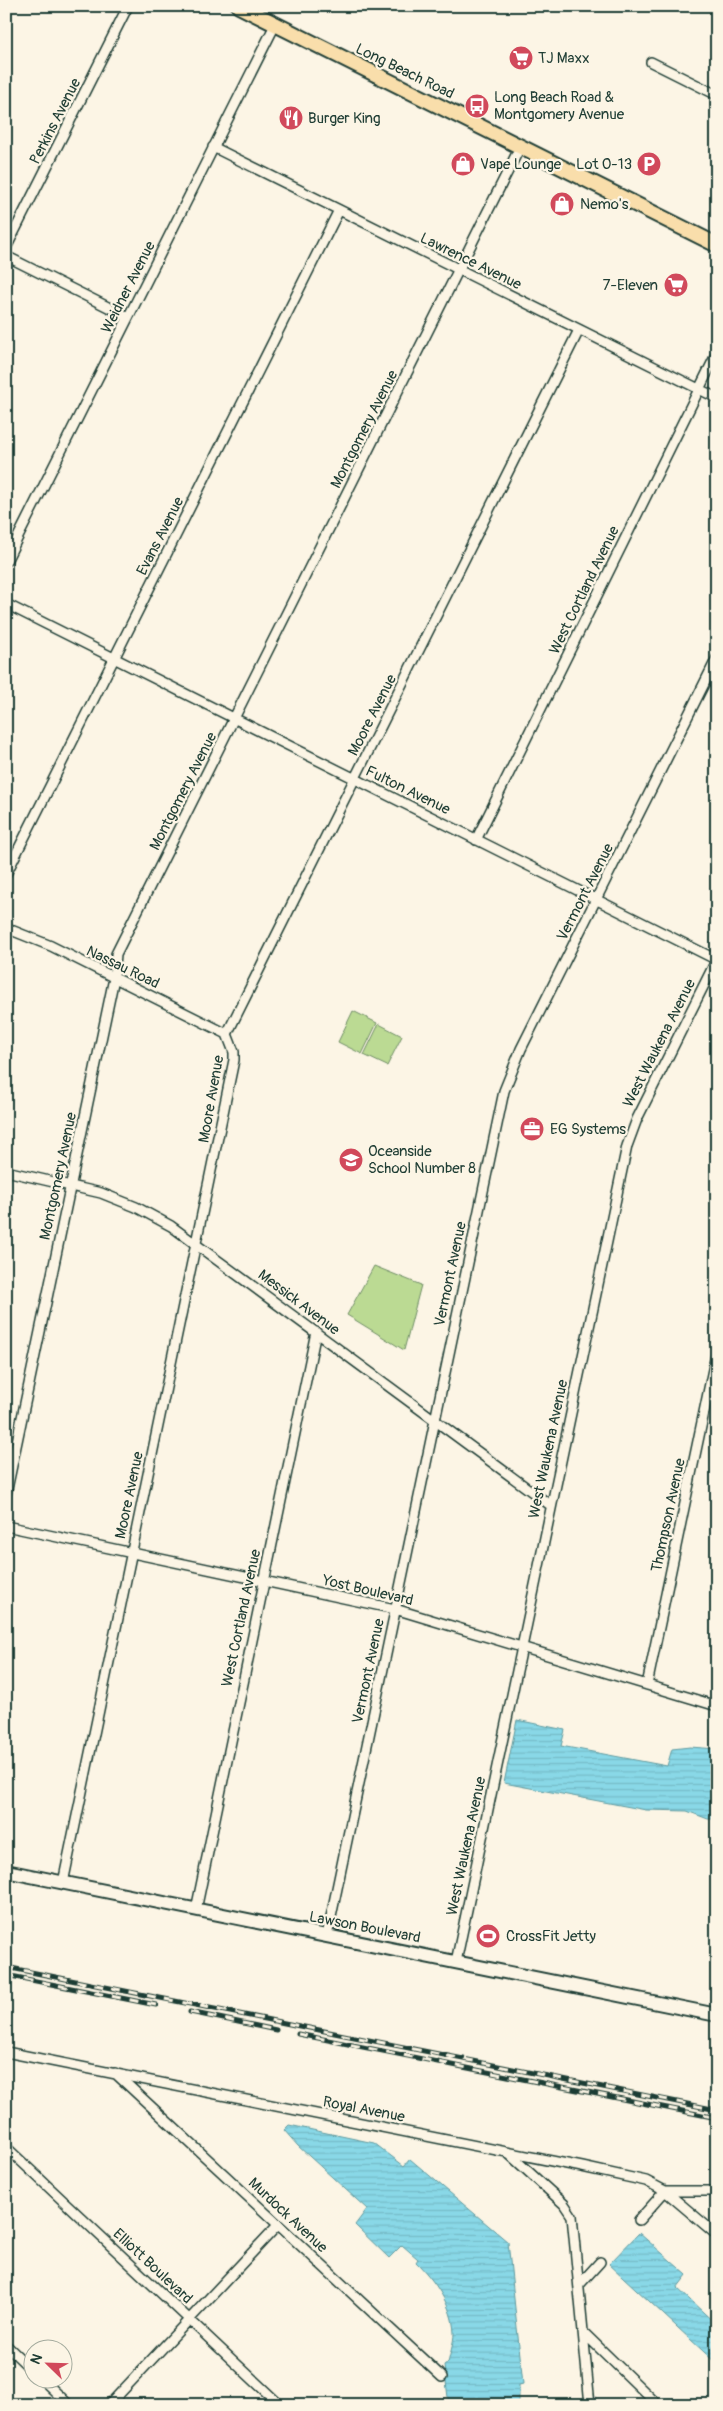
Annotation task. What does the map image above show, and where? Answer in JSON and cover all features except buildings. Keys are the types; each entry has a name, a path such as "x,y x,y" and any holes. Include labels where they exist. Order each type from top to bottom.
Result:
{"main road":[{"name":"Long Beach Road","path":"239,6 717,245"},
{"name":"Lawson Boulevard","path":"6,1871 717,2015"}],"street":[{"name":"Perkins Avenue","path":"6,248 128,6"},
{"name":"Weidner Avenue","path":"6,561 275,25"},
{"path":"651,62 717,95"},
{"name":"Lawrence Avenue","path":"213,147 717,398"},
{"name":"Montgomery Avenue","path":"6,1494 114,978 116,954 520,147"},
{"name":"Evans Avenue","path":"6,874 339,210"},
{"path":"6,256 128,317"},
{"name":"Moore Avenue","path":"63,1883 234,1060 234,1052 227,1034 580,330"},
{"name":"West Cortland Avenue","path":"476,840 717,353"},
{"name":"Fulton Avenue","path":"6,604 717,960"},
{"name":"Vermont Avenue","path":"327,1936 504,1091 521,1049 717,658"},
{"name":"Nassau Road","path":"6,928 51,946 227,1034"},
{"name":"West Waukena Avenue","path":"456,1962 550,1505 627,1146 637,1119 717,960"},
{"name":"Messick Avenue","path":"6,1171 101,1193 136,1207 171,1226 550,1505"},
{"name":"West Cortland Avenue","path":"196,1910 316,1332"},
{"name":"Thompson Avenue","path":"647,1685 717,1350"},
{"name":"Yost Boulevard","path":"6,1526 395,1609 717,1706"},
{"name":"Royal Avenue","path":"6,2052 646,2181 665,2191 715,2190"},
{"name":"Murdock Avenue","path":"115,2073 442,2377"},
{"name":"Elliott Boulevard","path":"6,2148 280,2405"},
{"path":"508,2153 564,2204 572,2216 590,2405"},
{"path":"639,2220 665,2191 717,2235"},
{"path":"109,2405 278,2225"},
{"path":"579,2285 600,2262"},
{"path":"584,2332 658,2405"},
{"path":"6,2345 22,2360"},
{"path":"51,2388 69,2405"}],"green space":[{"path":"353,1011 377,1023 362,1054 338,1042"},
{"path":"379,1024 402,1036 387,1066 364,1055"},
{"path":"374,1266 421,1285 404,1350 347,1315"}],"water":[{"path":"517,1720 565,1730 561,1746 667,1766 672,1749 690,1747 717,1749 717,1819 708,1819 687,1811 646,1810 504,1783"},
{"path":"289,2125 374,2143 404,2166 410,2159 508,2242 523,2384 519,2385 519,2405 449,2405 444,2366 448,2363 453,2344 453,2323 446,2303 436,2285 416,2262 418,2259 402,2245 389,2258 355,2225 367,2209 298,2146 284,2130"},
{"path":"639,2233 687,2275 677,2288 717,2325 717,2364 609,2264"}],"railway":[{"path":"6,1967 717,2110"},
{"path":"6,1975 156,2005"},
{"path":"190,2012 276,2030"},
{"path":"298,2034 717,2118"}],"place":[{"name":"TJ Maxx","path":"521,58"},
{"name":"Long Beach Road & Montgomery Avenue","path":"477,106"},
{"name":"Burger King","path":"291,118"},
{"name":"Vape Lounge","path":"463,164"},
{"name":"Lot O-13","path":"649,164"},
{"name":"Nemo's","path":"562,204"},
{"name":"7-Eleven","path":"676,285"},
{"name":"EG Systems","path":"532,1129"},
{"name":"Oceanside School Number 8","path":"351,1160"},
{"name":"CrossFit Jetty","path":"488,1936"}]}
